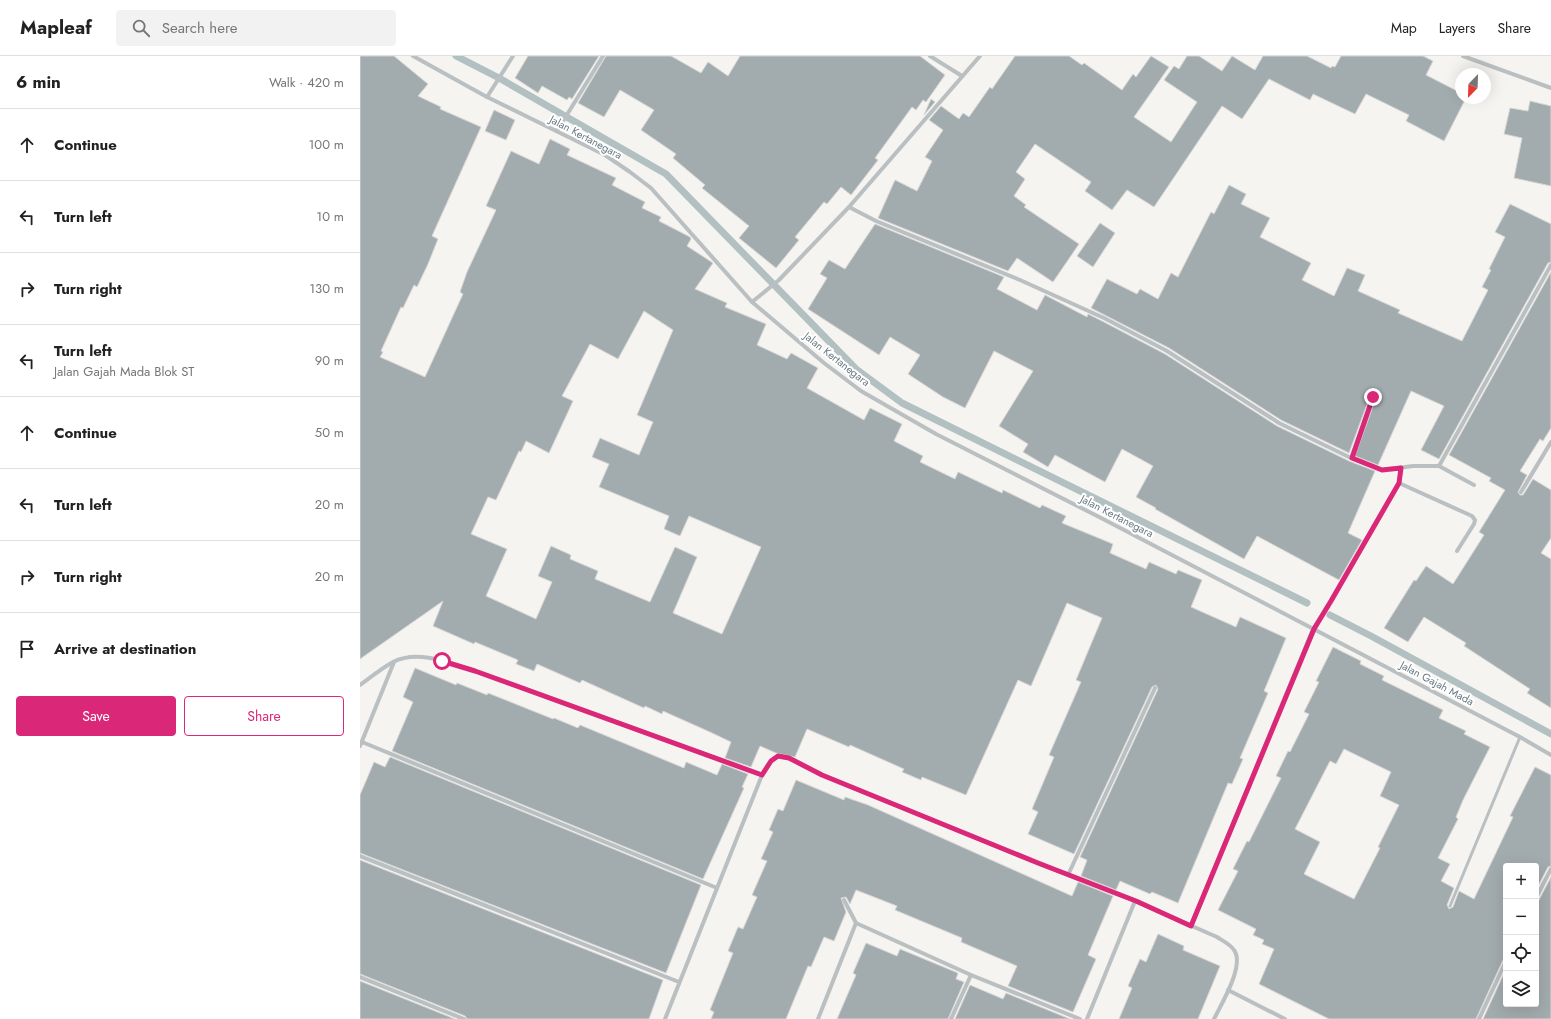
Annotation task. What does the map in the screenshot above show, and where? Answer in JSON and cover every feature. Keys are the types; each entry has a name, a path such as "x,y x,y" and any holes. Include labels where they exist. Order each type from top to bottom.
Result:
{"street":[{"name":"Jalan Kertanegara","path":"414,56 488,97 605,155 651,188 752,302 824,363 861,391 936,434 1314,629"},
{"path":"488,97 513,56"},
{"path":"557,131 603,56"},
{"path":"930,56 962,76"},
{"path":"752,302 762,296 779,280 848,207 980,56"},
{"path":"1463,56 1551,88"},
{"path":"848,207 876,221 1020,280 1104,318 1167,351 1279,423 1352,458 1382,470 1439,466 1474,485"},
{"path":"1439,466 1551,265"},
{"path":"1352,458 1373,397"},
{"path":"1521,492 1551,442"},
{"path":"1191,926 1314,629 1399,483 1401,468"},
{"path":"1399,483 1472,516 1475,520 1474,524 1457,551"},
{"name":"Jalan Gajah Mada","path":"1314,629 1520,737 1551,755"},
{"path":"360,685 394,661 413,657 426,658 475,671 762,775"},
{"path":"394,661 361,744 717,888"},
{"path":"1068,875 1155,688"},
{"path":"665,1019 762,775 771,761 778,756 789,758 822,775 1136,901 1229,944 1235,951 1238,960 1236,970 1228,990 1214,1019"},
{"path":"360,856 679,982"},
{"path":"1539,892 1551,869"},
{"path":"844,900 856,922 971,975 1080,1019"},
{"path":"1087,1019 1136,901"},
{"path":"818,1019 856,922"},
{"path":"1479,1019 1503,967"},
{"path":"951,1019 971,975"},
{"path":"360,977 464,1019"},
{"path":"1228,990 1285,1019"}],"lane":[{"path":"1450,906 1520,737"}],"building":[{"path":"360,56 394,56 428,84 418,96 441,107 440,109 481,127 432,236 438,239 428,264 417,287 414,285 403,308 401,307 381,351 383,352 380,357 425,377 463,294 460,292 467,272 496,210 486,206 511,151 539,164 550,139 570,149 567,155 616,178 612,185 645,202 642,208 661,217 659,221 690,237 691,239 687,246 713,263 695,289 727,303 725,307 766,324 757,345 787,359 791,353 818,368 807,388 864,420 870,408 902,424 894,441 923,456 920,462 955,479 958,472 1002,493 1003,490 1040,508 1042,505 1066,516 1062,523 1113,544 1110,553 1146,569 1149,562 1176,574 1178,570 1202,580 1191,607 1236,627 1240,617 1286,638 1264,691 1268,693 1240,758 1243,759 1232,784 1228,783 1178,903 1152,892 1150,894 1120,881 1116,890 1081,876 1087,860 1080,857 1158,689 1156,685 1152,687 1074,854 1028,834 1038,812 1032,809 1054,757 1049,755 1081,682 1076,680 1102,618 1067,603 1031,686 1018,680 966,795 922,777 921,780 902,772 904,769 850,745 849,747 807,729 795,757 776,753 760,746 751,767 725,758 731,742 710,732 663,711 662,714 645,706 644,708 582,680 580,683 537,664 534,671 516,664 518,660 475,642 474,644 433,626 443,601 360,659","holes":["644,311 673,330 637,415 653,422 639,455 600,438 592,457 609,464 599,487 669,516 664,529 680,536 689,516 761,547 722,634 673,613 697,557 675,547 650,602 595,579 598,571 570,559 571,555 551,546 538,576 552,582 536,619 486,596 507,549 471,534 488,497 496,500 519,451 521,452 526,441 549,453 573,401 562,396 590,344 618,359"]},
{"path":"528,56 599,56 572,99 569,97 567,100 542,86 538,93 515,78"},
{"path":"606,56 671,56 701,73 708,62 728,76 740,56 920,56 945,75 926,102 923,100 916,110 912,107 875,158 878,160 851,195 841,187 827,204 824,202 795,237 799,240 776,268 739,238 749,226 702,188 705,185 673,158 676,154 641,130 654,110 620,90 604,117 578,103"},
{"path":"1015,56 1069,56 1082,65 1084,63 1122,90 1133,74 1136,77 1151,56 1169,67 1134,117 1171,142 1197,102 1164,80 1174,66 1179,69 1187,56 1199,56 1222,71 1232,56 1255,70 1263,56 1307,56 1331,68 1332,66 1335,67 1341,56 1423,56 1433,61 1426,75 1455,90 1455,104 1463,104 1444,141 1406,121 1409,115 1366,94 1355,114 1313,94 1310,100 1269,79 1242,119 1222,106 1154,207 1127,190 1112,210 1085,191 1091,182 1035,144 1016,172 1025,179 1014,196 1026,205 1024,207 1079,244 1053,282 1017,258 1008,271 878,218 895,180 917,191 932,161 925,157 943,130 929,120 941,106 959,119 963,113 969,117 990,87 992,89"},
{"path":"931,99 935,102 924,115"},
{"path":"1530,101 1551,106 1551,186 1514,178 1522,138 1504,134 1510,108 1528,111"},
{"path":"494,110 515,120 506,140 485,131"},
{"path":"1229,185 1246,194 1241,204 1270,218 1260,237 1311,263 1302,280 1334,296 1347,268 1365,275 1358,291 1400,310 1398,313 1462,341 1488,290 1482,287 1505,237 1495,232 1510,204 1551,224 1551,262 1548,263 1439,459 1421,450 1444,406 1411,391 1378,465 1355,456 1376,398 1375,394 1370,396 1349,453 1281,420 1169,348 1091,308 1107,279 1137,294 1140,289 1158,299 1171,273 1178,277 1211,212 1214,214"},
{"path":"1100,223 1115,233 1093,267 1077,256"},
{"path":"875,224 1004,277 997,289 1037,310 1045,295 1087,317 1088,314 1165,354 1277,426 1349,461 1375,471 1348,533 1362,540 1339,580 1257,536 1244,559 1155,509 1156,508 1136,497 1153,466 1122,449 1105,482 1055,455 1048,467 1023,452 1028,444 999,426 1033,371 994,351 965,408 943,397 908,374 920,355 890,337 879,355 808,309 827,278 820,274 829,260 845,269"},
{"path":"1551,272 1551,428 1543,441 1540,439 1520,471 1527,475 1518,492 1520,495 1523,495 1533,479 1551,490 1551,538 1541,553 1551,559 1551,708 1527,693 1530,689 1464,646 1466,643 1424,617 1408,642 1384,628 1414,580 1416,581 1426,566 1453,584 1484,535 1479,532 1505,490 1489,481 1491,478 1449,455"},
{"path":"1333,647 1361,661 1360,664 1384,676 1382,680 1443,710 1439,718 1466,731 1464,734 1490,747 1463,800 1456,817 1458,819 1438,858 1450,864 1441,881 1454,888 1447,905 1449,909 1453,907 1459,891 1474,899 1513,817 1510,816 1535,767 1551,775 1551,866 1548,867 1539,884 1539,863 1503,863 1503,960 1476,1019 1329,1019 1259,984 1274,949 1262,944 1264,940 1253,935 1256,929 1218,910 1238,871 1233,869 1247,841 1249,842 1281,778 1276,776 1309,714 1304,712 1319,682 1316,681","holes":["1344,749 1391,772 1380,796 1399,805 1378,847 1380,848 1354,899 1304,874 1320,842 1295,829 1330,761 1336,764"]},
{"path":"415,668 456,685 457,683 487,695 488,693 578,728 580,725 684,768 686,762 717,775 722,764 748,774 742,787 744,788 703,879 392,751 413,702 403,697"},
{"path":"390,757 701,885 666,973 360,853 360,795 374,762 385,767"},
{"path":"796,780 844,800 845,797 868,805 1072,896 1078,882 1113,896 1088,955 1096,959 1073,1012 1008,986 1017,966 961,942 962,938 895,910 897,906 856,890 850,904 846,897 841,898 846,912 834,941 824,937 811,967 808,966 786,1019 711,1019 714,1012 710,1010 733,953 728,951 738,927 743,929 757,897 752,895 767,861 761,859 773,832 769,830 778,809 783,811"},
{"path":"360,860 663,980 649,1019 467,1019 465,1016 360,974"},
{"path":"1551,877 1551,1019 1483,1019 1503,976 1503,1007 1539,1007 1539,900"},
{"path":"1158,934 1184,946 1183,950 1220,966 1198,1019 1119,1019 1132,988 1128,986 1140,959 1146,962"},
{"path":"866,943 897,956 900,949 958,973 956,979 964,982 948,1019 837,1019 856,975 853,973"},
{"path":"360,981 455,1019 360,1019"},
{"path":"970,985 1003,999 1006,993 1070,1019 955,1019"}],"waterway":[{"path":"456,56 499,78 666,174 856,369 902,403 1307,603"},
{"path":"1330,615 1551,734"}],"route":[{"path":"442,661 475,671 762,775 771,761 778,756 789,758 822,775 1038,863 1136,901 1191,926 1314,629 1399,483 1401,468 1382,470 1352,458 1373,397"}]}
